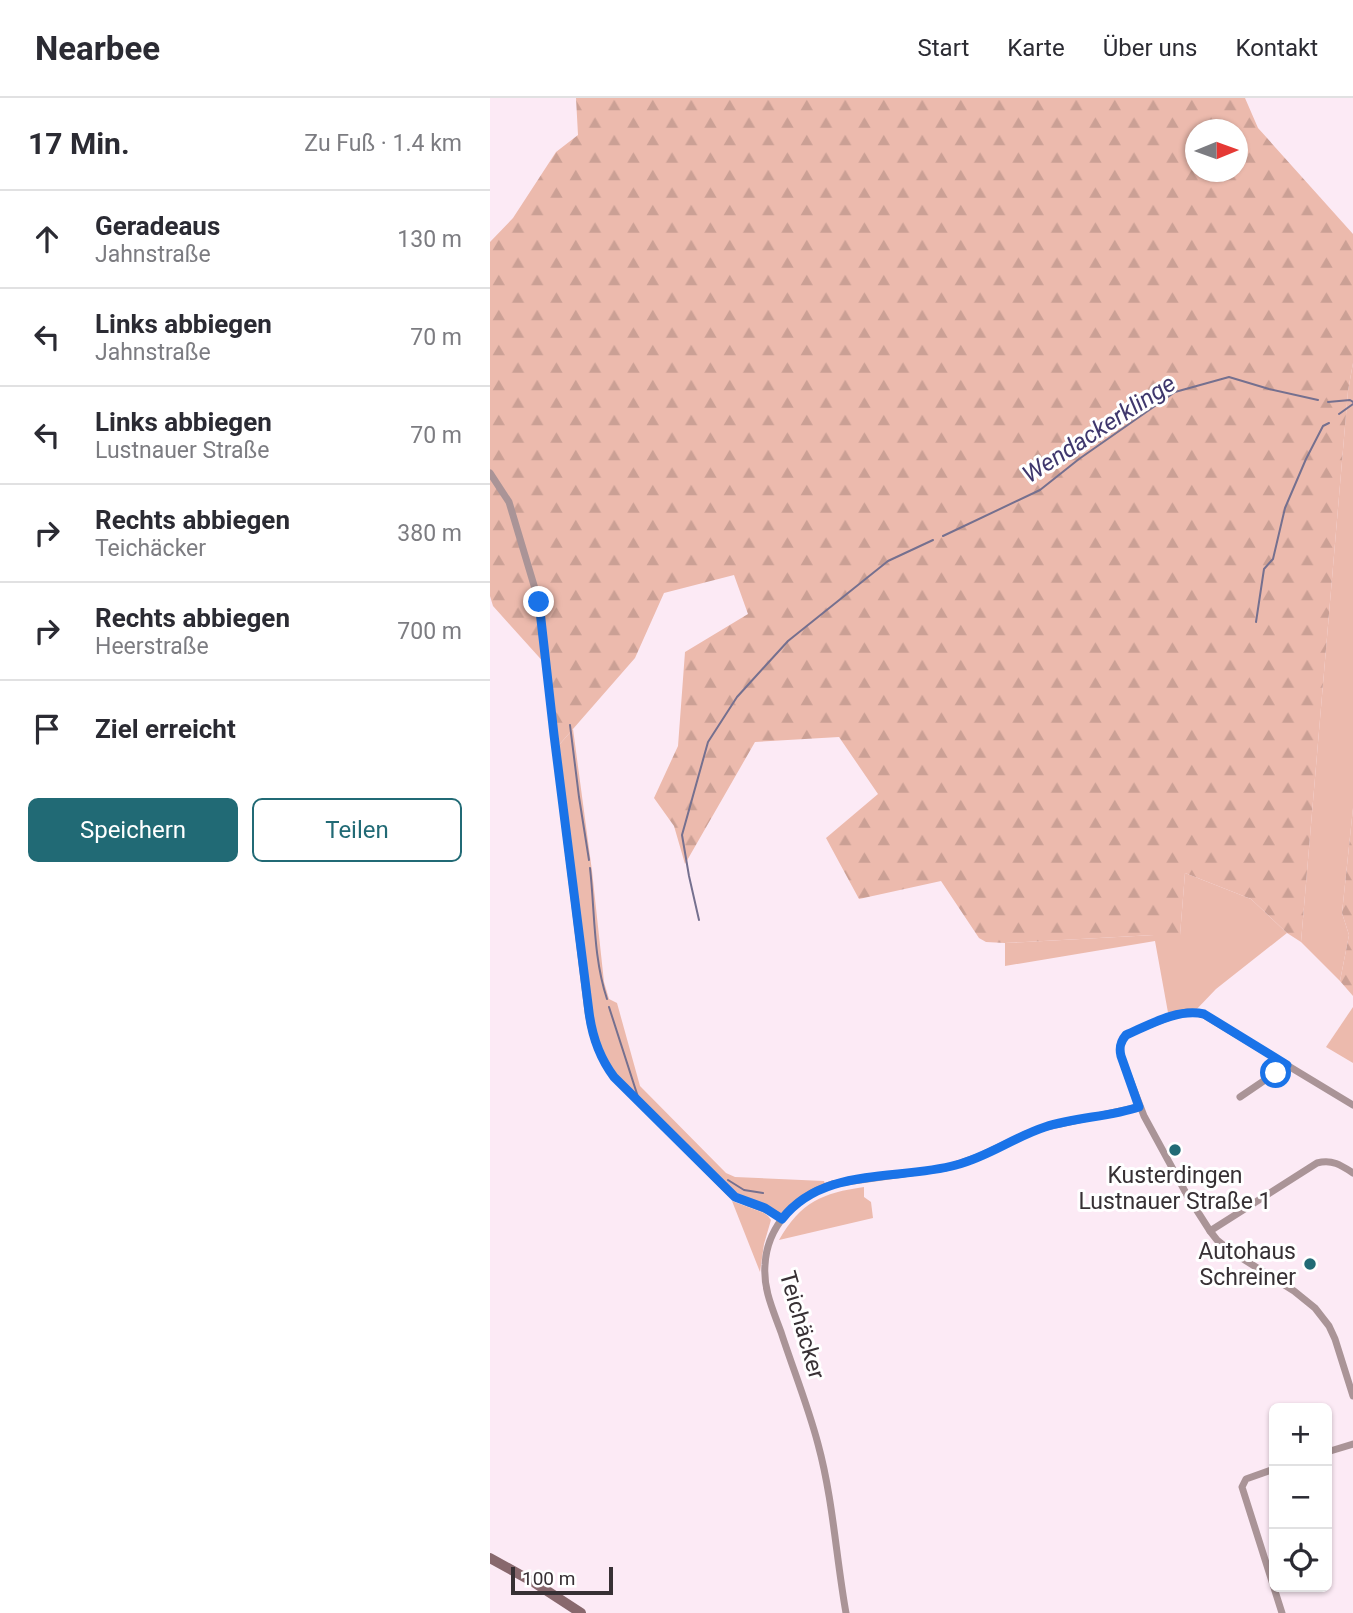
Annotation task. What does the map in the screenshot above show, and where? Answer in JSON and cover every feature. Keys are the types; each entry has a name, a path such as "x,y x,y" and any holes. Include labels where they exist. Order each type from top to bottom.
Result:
{"street":[{"path":"490,473 509,502 539,602 589,1012 596,1046 614,1077 730,1193 765,1208 782,1219"},
{"path":"1353,1105 1204,1014 1184,1013 1126,1035 1121,1040 1121,1056 1139,1107 1210,1231 1232,1252 1301,1296 1315,1308 1335,1339 1353,1396"},
{"path":"1240,1097 1287,1065"},
{"name":"Teichäcker","path":"846,1613 824,1466 765,1283 768,1247 782,1219 802,1198 832,1184 946,1168 1046,1127 1139,1107"},
{"path":"1210,1231 1317,1163 1335,1162 1353,1173"},
{"path":"1332,1450 1353,1444"},
{"path":"1269,1471 1246,1479 1243,1482 1243,1493 1282,1613"},
{"path":"490,1558 581,1613"}],"green space":[{"path":"576,98 1245,98 1258,128 1353,234 1353,363 1348,391 1301,942 1287,933 1251,899 1185,873 1180,935 986,942 979,938 941,881 859,899 826,838 878,794 839,737 755,742 685,864 674,826 654,798 678,746 685,652 748,614 734,575 664,593 635,658 559,745 547,666 493,606 490,596 490,242 513,218 556,152 578,135"},
{"path":"1353,363 1353,808 1342,913 1349,935 1340,981 1301,942 1348,391"},
{"path":"573,729 604,982 609,999 617,1003 640,1086 726,1173 735,1177 824,1181 826,1186 782,1218 739,1199 614,1077 593,1038 559,745"},
{"path":"1353,808 1353,996 1340,981 1349,935 1342,913"},
{"path":"1185,873 1251,899 1287,933 1216,989 1194,1012 1169,1018 1155,941 1005,966 1005,943 1180,935"},
{"path":"1353,1007 1353,1063 1326,1047"},
{"path":"864,1187 864,1197 871,1202 873,1218 779,1240 804,1208 824,1196"},
{"path":"732,1201 764,1213 771,1220 760,1272"}],"waterway":[{"name":"Wendackerklinge","path":"943,536 1040,490 1079,459 1175,392 1229,377 1318,400"},
{"name":"Wendackerklinge","path":"1328,402 1353,402"},
{"path":"1339,414 1353,404"},
{"path":"1256,622 1264,569 1273,559 1285,508 1323,426 1329,423"},
{"name":"Wendackerklinge","path":"699,920 682,835 708,742 737,697 788,641 888,561 933,540"},
{"path":"570,725 589,860"},
{"path":"590,868 597,951 607,999"},
{"path":"609,1007 638,1097"},
{"path":"728,1180 744,1190 763,1193"}],"place":[{"name":"Kusterdingen Lustnauer Straße 1","path":"1175,1150"},
{"name":"Autohaus Schreiner","path":"1310,1264"}],"route":[{"path":"539,602 593,1038 614,1077 735,1197 765,1208 782,1219 802,1198 832,1184 946,1168 1046,1127 1139,1107 1121,1056 1121,1040 1126,1035 1184,1013 1204,1014 1287,1065 1276,1073"}]}
